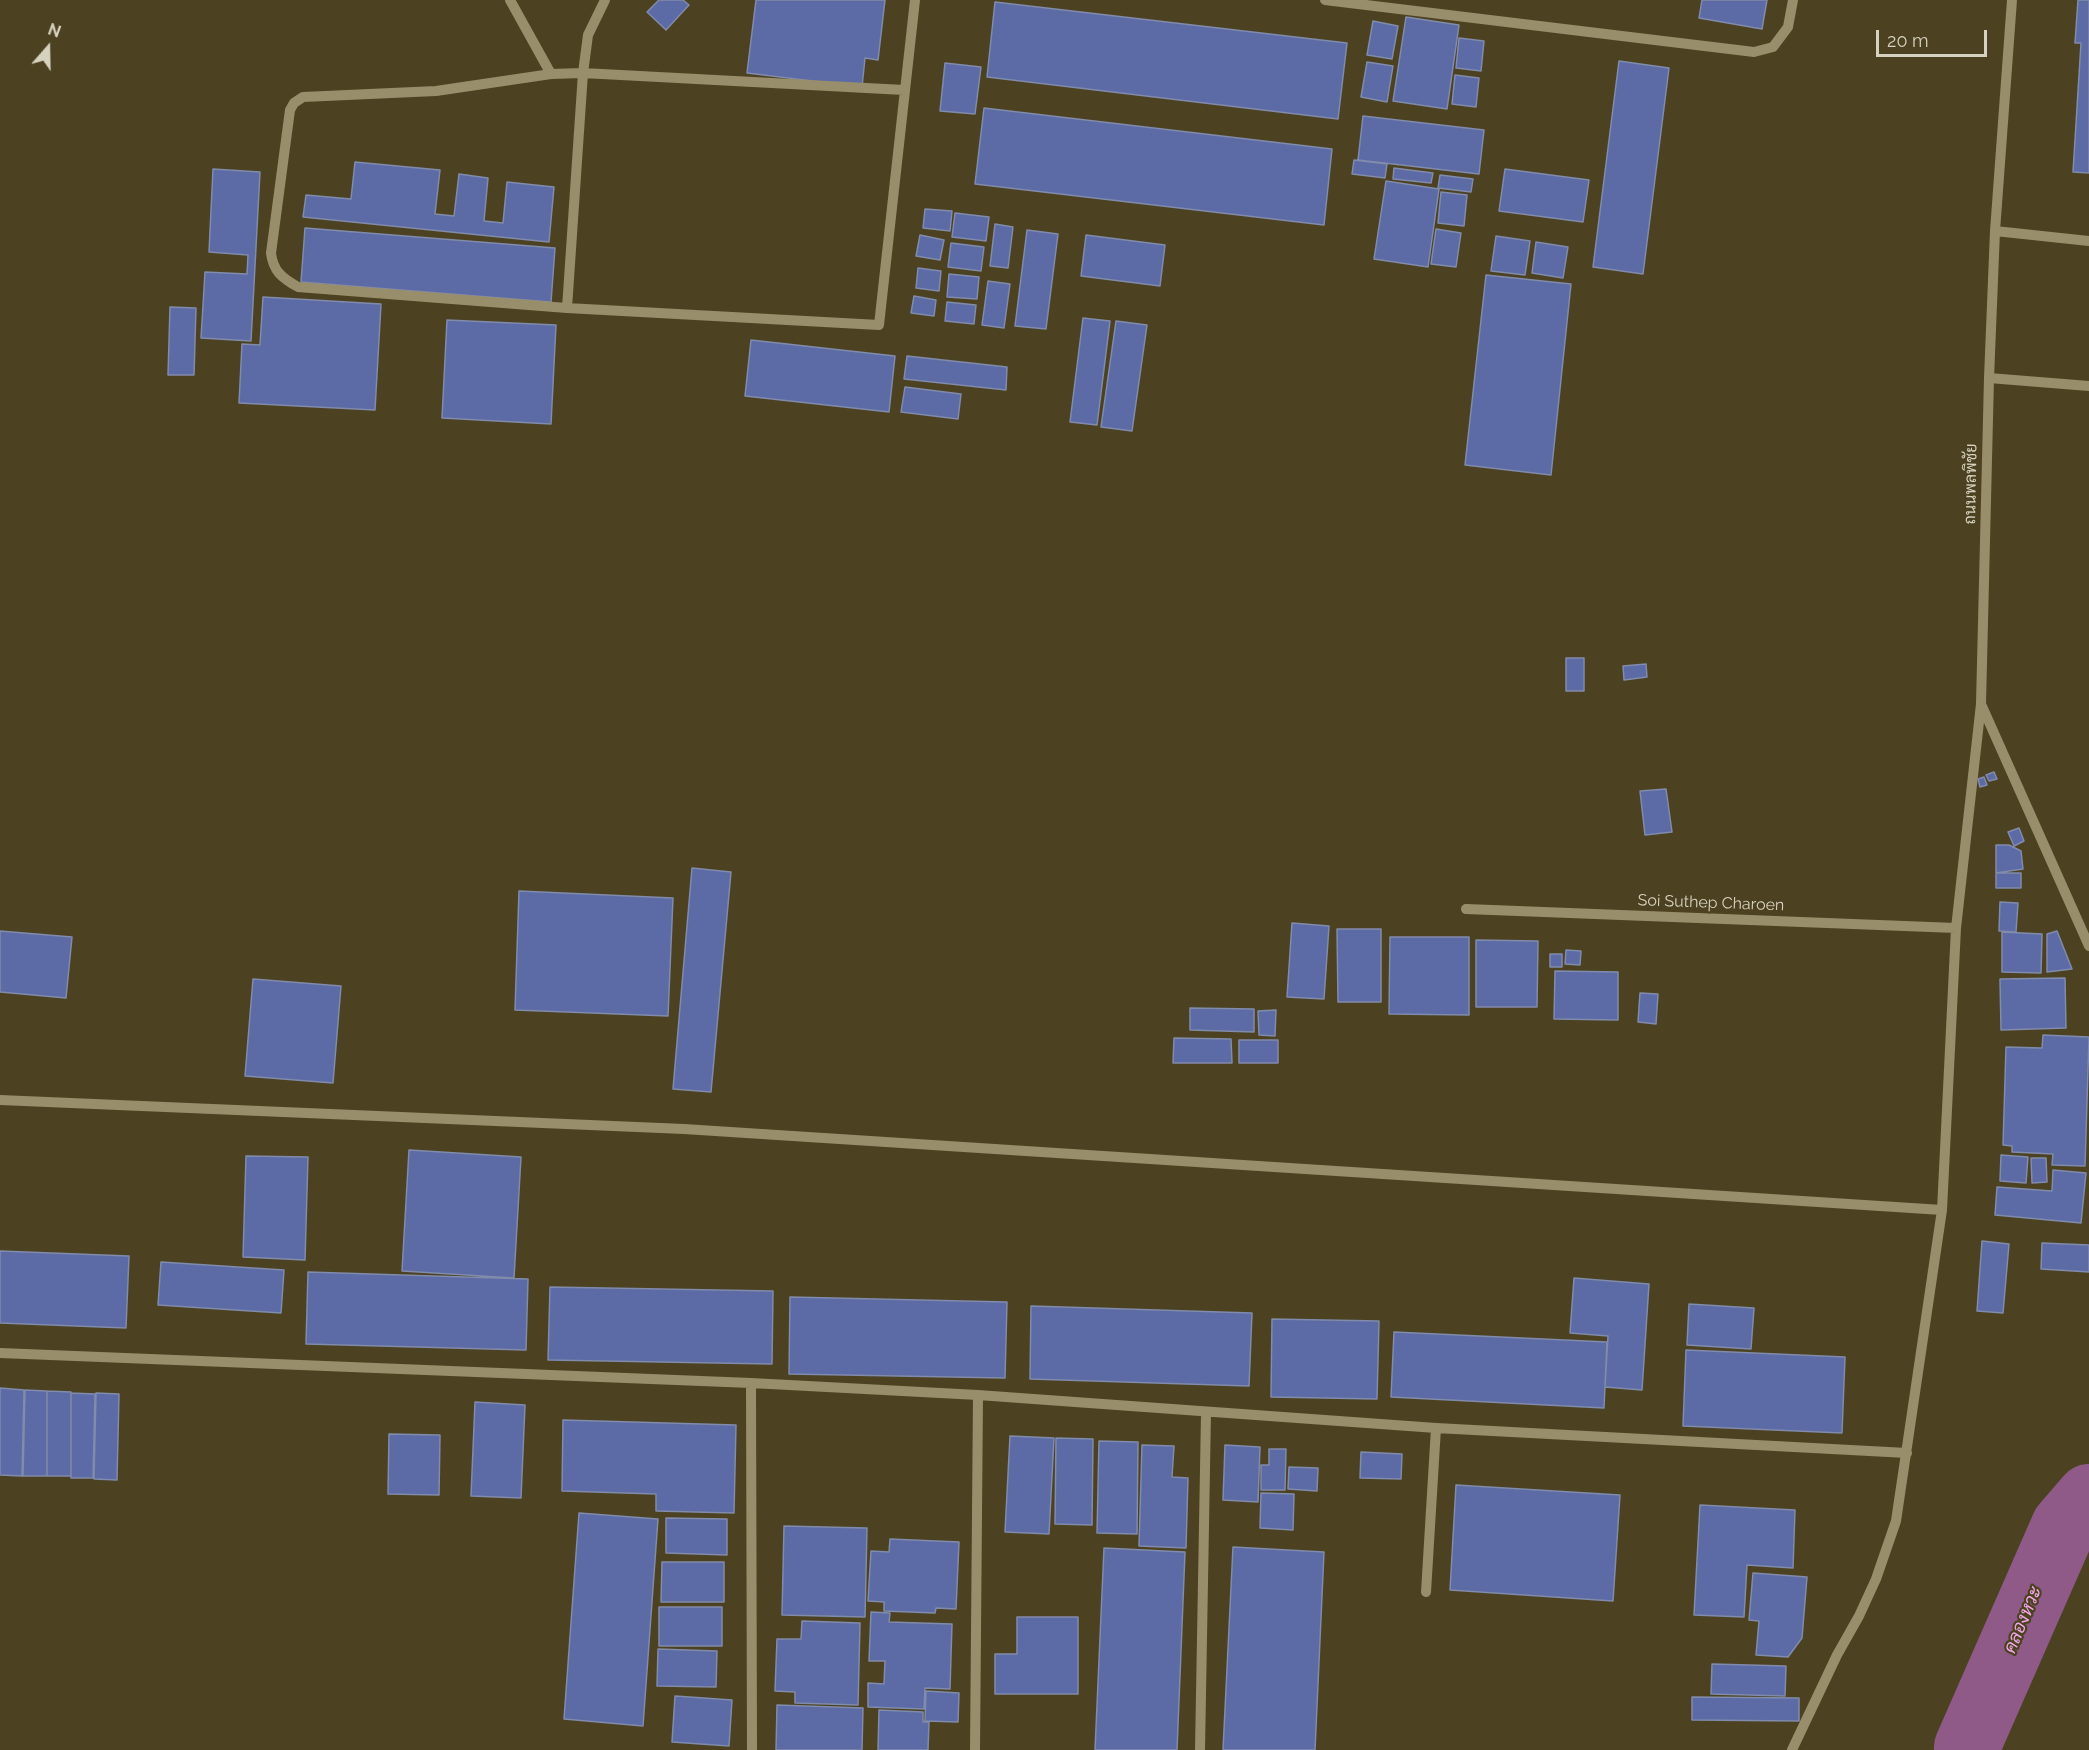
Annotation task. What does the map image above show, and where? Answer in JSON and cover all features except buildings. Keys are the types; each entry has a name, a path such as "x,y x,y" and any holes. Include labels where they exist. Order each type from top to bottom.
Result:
{"street":[{"path":"510,0 551,74"},
{"path":"567,308 583,73 588,35 605,0"},
{"path":"903,90 583,73 551,74 435,91 303,97 294,103 290,110 271,253 272,265 280,275 298,286 567,308 879,325 903,90 915,0"},
{"path":"1325,0 1754,52 1773,47 1788,27 1793,0"},
{"name":"ถนนพลพิชัย","path":"2012,0 1995,231 1981,704 2089,946"},
{"path":"1995,231 2089,241"},
{"path":"1989,378 2089,386"},
{"path":"1792,1750 1876,1579 1896,1521 1942,1210 1956,928 1981,704"},
{"name":"Soi Suthep Charoen","path":"1466,909 1956,928"},
{"path":"0,1100 684,1130 1942,1210"},
{"path":"0,1353 751,1383 978,1395 1436,1428 1907,1453"},
{"path":"751,1383 752,1750"},
{"path":"975,1750 978,1395"},
{"path":"1200,1750 1206,1413"},
{"path":"1426,1592 1436,1428"}],"waterway":[{"name":"คลองหวะ","path":"1968,1750 1967,1747 2064,1526 2089,1497"}]}
